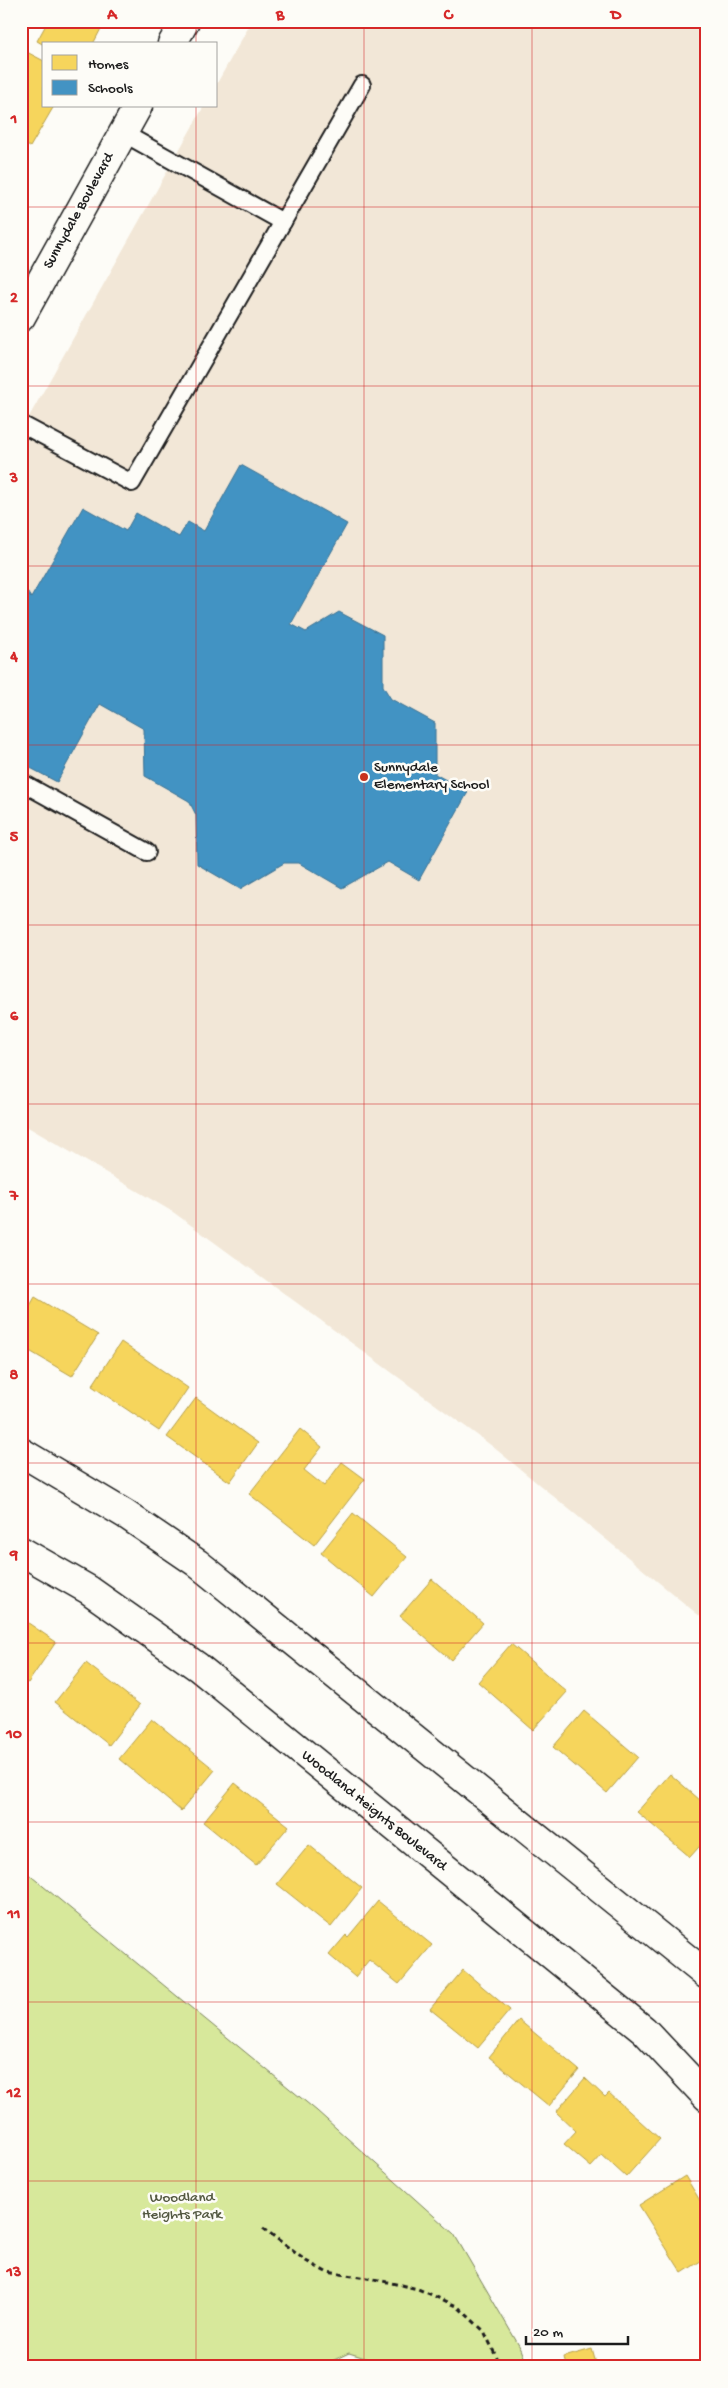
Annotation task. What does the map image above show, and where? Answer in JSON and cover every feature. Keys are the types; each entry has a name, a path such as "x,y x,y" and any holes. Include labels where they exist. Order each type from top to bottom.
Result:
{"street":[{"path":"173,42 185,21"},
{"name":"Sunnydale Boulevard","path":"21,317 137,108"},
{"path":"21,1452 125,1514 197,1564 707,1975"},
{"name":"Woodland Heights Boulevard","path":"21,1550 89,1590 198,1667 644,2030 707,2097"}],"lane":[{"path":"21,424 132,483 362,85"},
{"path":"123,133 283,222"},
{"path":"21,782 147,852"}],"path":[{"path":"263,2228 306,2262 326,2272 374,2279 418,2289 457,2306 484,2331 501,2367"}],"shaded area":[{"name":"Sunnydale Elementary School","path":"252,21 707,21 707,1622 492,1446 173,1212 21,1123 21,431 203,108 218,108 218,81"}],"green space":[{"name":"Woodland Heights Park","path":"21,1868 317,2111 454,2234 521,2349 528,2367 394,2367 349,2353 319,2367 21,2367"}],"building: Homes":[{"path":"48,21 105,21 94,42 42,42 42,44 37,41"},
{"path":"21,49 42,60 42,108 53,108 30,147 21,142"},
{"path":"35,1297 98,1335 72,1376 21,1346 21,1321"},
{"path":"121,1342 188,1388 159,1431 92,1386"},
{"path":"196,1398 258,1443 230,1482 167,1437"},
{"path":"300,1429 322,1447 304,1470 324,1486 342,1462 365,1479 314,1545 249,1494"},
{"path":"353,1513 407,1557 374,1597 321,1553"},
{"path":"432,1579 483,1623 451,1660 400,1616"},
{"path":"21,1618 56,1642 28,1683 21,1679"},
{"path":"511,1644 567,1692 533,1730 478,1682"},
{"path":"86,1663 140,1705 109,1745 55,1702"},
{"path":"584,1711 638,1757 607,1793 553,1747"},
{"path":"152,1719 215,1770 181,1811 119,1759"},
{"path":"670,1774 700,1800 707,1792 707,1838 690,1857 637,1812"},
{"path":"235,1783 289,1826 256,1865 203,1822"},
{"path":"309,1845 362,1888 331,1927 277,1884"},
{"path":"378,1901 432,1945 399,1984 369,1960 355,1977 329,1955 346,1935 348,1937"},
{"path":"463,1970 510,2010 478,2048 430,2009"},
{"path":"519,2020 579,2070 549,2106 489,2057"},
{"path":"585,2078 605,2097 609,2093 660,2139 626,2177 602,2155 591,2167 564,2144 576,2131 556,2112"},
{"path":"685,2176 707,2212 707,2257 682,2273 639,2205"},
{"path":"707,2315 707,2346 702,2316"},
{"path":"592,2349 597,2367 566,2367 564,2357"},
{"path":"630,2361 631,2367 607,2367"}],"building: Schools":[{"path":"241,465 347,524 291,624 306,632 339,612 383,635 383,686 391,699 435,723 435,774 468,792 419,880 388,862 342,888 299,863 284,863 240,889 197,864 196,815 189,801 145,776 144,729 100,704 57,782 21,763 21,582 31,598 83,507 126,531 136,513 179,537 188,522 204,531"}],"place":[{"name":"Sunnydale Elementary School","path":"364,777"}]}
